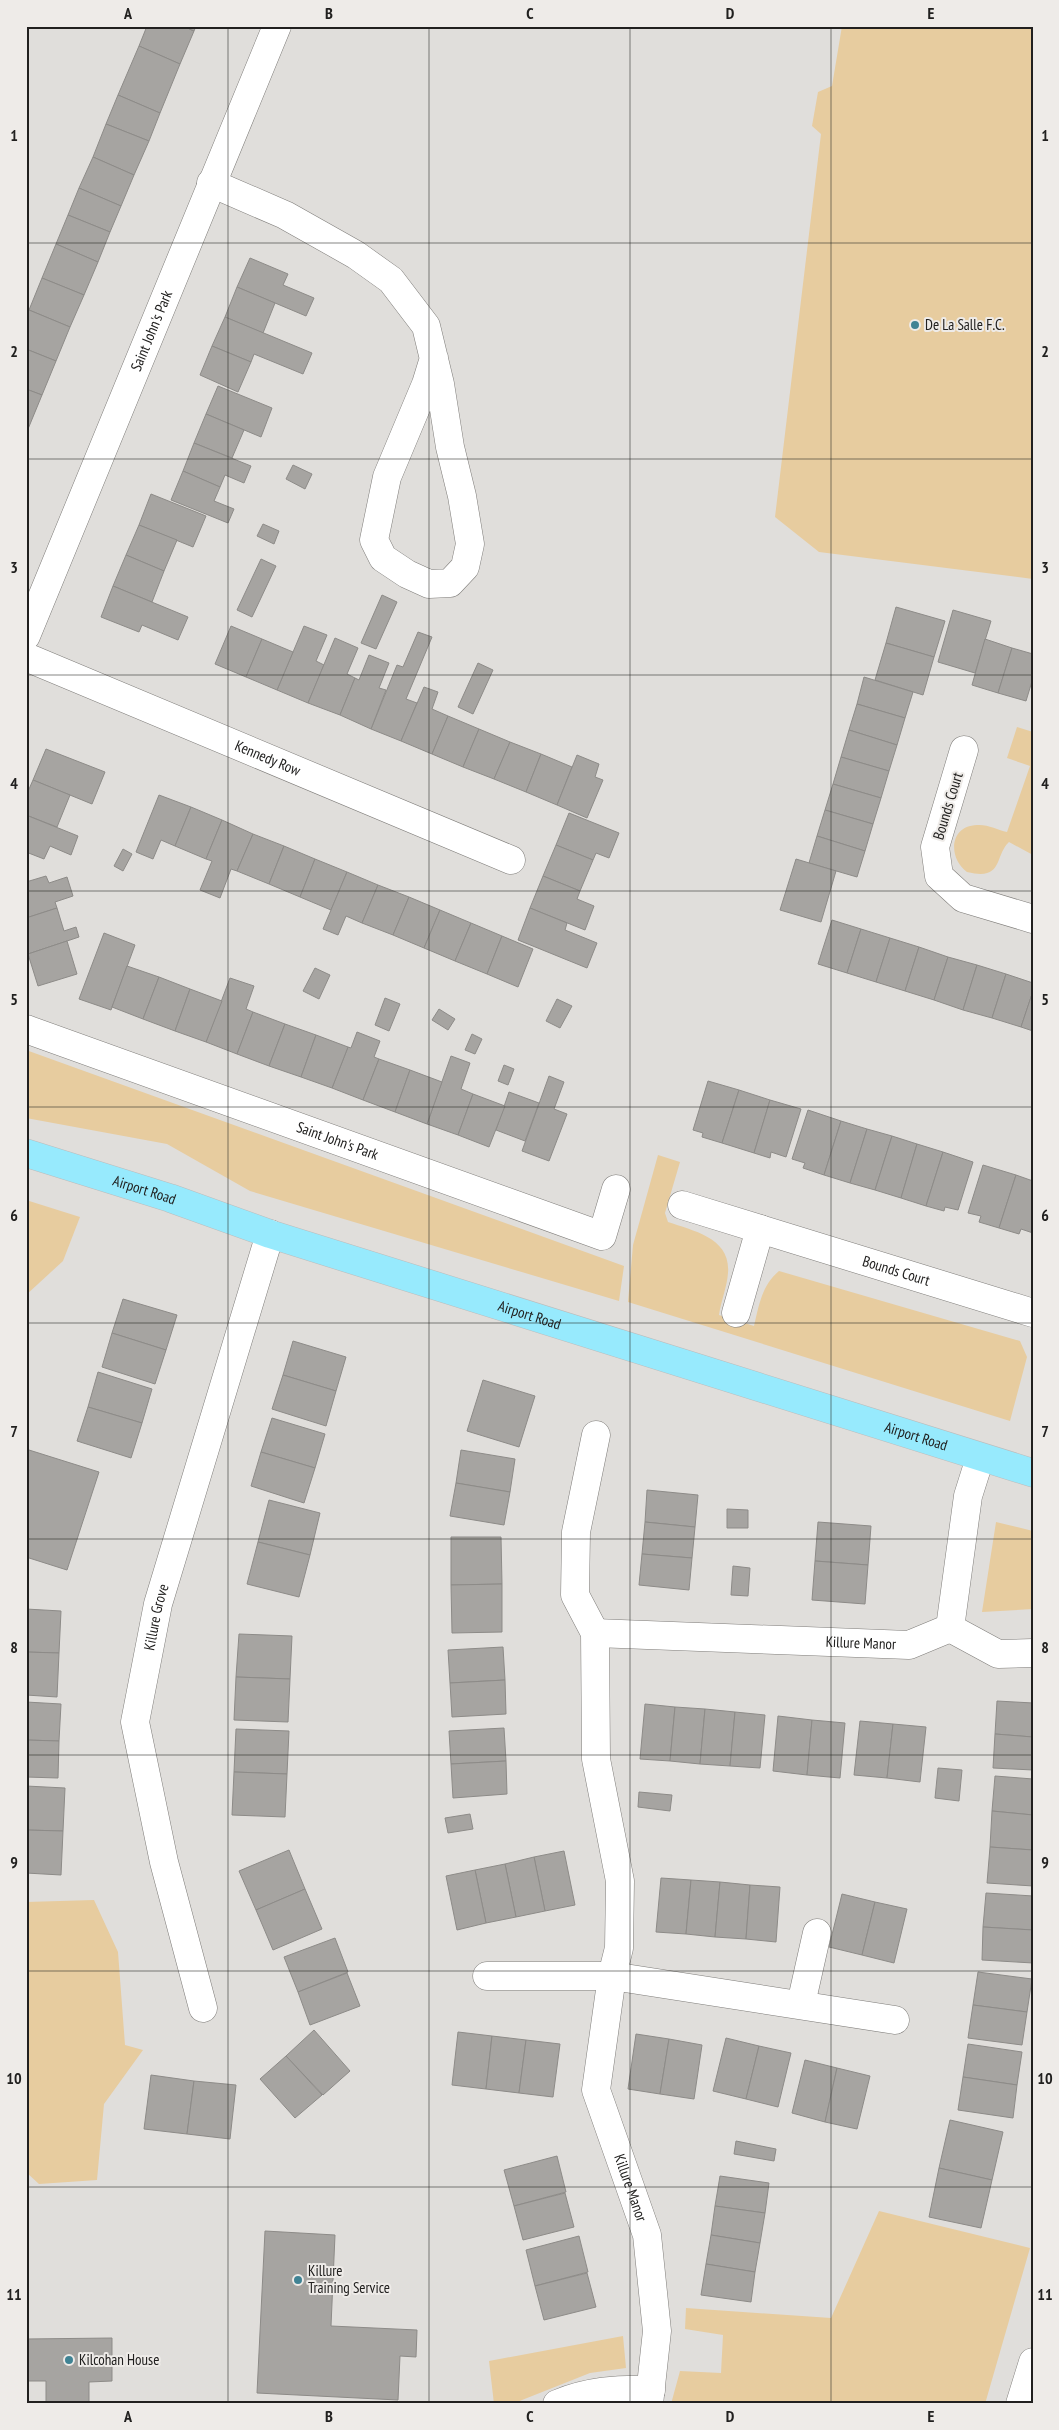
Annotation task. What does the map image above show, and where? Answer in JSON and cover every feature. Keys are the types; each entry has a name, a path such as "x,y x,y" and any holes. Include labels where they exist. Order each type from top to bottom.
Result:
{"main road":[{"name":"Airport Road","path":"26,1153 170,1198 270,1234 980,1458 1033,1473"}],"street":[{"name":"Saint John's Park","path":"26,636 277,26"},
{"path":"211,183 285,215 356,255 391,280 426,326 434,358 470,544 465,566 450,584 429,584 407,574 383,558 374,540 387,477 426,384 434,358"},
{"name":"Kennedy Row","path":"26,657 511,860"},
{"name":"Bounds Court","path":"964,750 935,847 939,876 963,898 1033,919"},
{"name":"Saint John's Park","path":"26,1029 602,1236 616,1190"},
{"name":"Bounds Court","path":"682,1205 1033,1313"},
{"path":"736,1313 760,1229"},
{"name":"Killure Grove","path":"203,2008 164,1862 135,1722 158,1604 270,1234"},
{"name":"Killure Manor","path":"596,1435 576,1532 575,1595 595,1633 596,1759 620,1881 619,1948 612,1976 596,2090 646,2236 657,2331 650,2397"},
{"path":"980,1458 968,1496 950,1628 998,1654 1033,1653"},
{"name":"Killure Manor","path":"595,1633 909,1645 950,1628"},
{"path":"801,2004 817,1933"},
{"path":"486,1976 612,1976 895,2020"},
{"path":"1020,2404 1033,2362"},
{"path":"557,2404 578,2395 617,2389 650,2397"}],"shaded area":[{"name":"De La Salle F.C.","path":"842,26 1033,26 1033,579 819,552 775,517 821,134 812,126 818,92 832,86"},
{"path":"1017,727 1033,732 1033,855 1009,842 993,870 979,874 967,872 961,866 954,851 957,837 961,831 977,825 989,826 1007,832 1030,766 1007,758"},
{"path":"26,1050 624,1266 619,1301 250,1191 167,1144 26,1118"},
{"path":"658,1155 680,1162 665,1213 668,1222 709,1238 724,1252 728,1273 719,1315 754,1326 765,1289 779,1271 1020,1341 1027,1357 1010,1421 628,1302 633,1245"},
{"path":"26,1200 80,1217 63,1261 26,1295"},
{"path":"996,1522 1033,1531 1033,1609 982,1612"},
{"path":"94,1900 118,1952 125,2045 143,2050 104,2104 97,2180 39,2184 26,2172 26,1902"},
{"path":"879,2211 1030,2248 985,2404 671,2404 680,2371 721,2373 723,2335 685,2329 686,2308 831,2318"},
{"path":"623,2336 626,2368 590,2373 512,2404 494,2404 489,2361"}],"building":[{"path":"147,26 183,26 194,31 180,64 139,46"},
{"path":"183,26 196,26 194,31"},
{"path":"139,46 180,64 160,113 118,95"},
{"path":"118,95 160,113 149,141 106,124"},
{"path":"106,124 149,141 134,175 93,157"},
{"path":"93,157 134,175 121,206 79,188"},
{"path":"79,188 121,206 110,232 68,215"},
{"path":"68,215 110,232 98,262 56,244"},
{"path":"56,244 98,262 84,295 42,278"},
{"path":"250,258 288,274 283,285 314,298 306,316 237,287"},
{"path":"42,278 84,295 70,327 29,310"},
{"path":"237,287 275,303 263,333 225,317"},
{"path":"29,310 70,327 56,361 26,349 26,316"},
{"path":"225,317 312,353 303,374 254,354 251,362 212,346"},
{"path":"212,346 251,362 238,392 200,375"},
{"path":"26,349 56,361 42,395 26,389"},
{"path":"218,386 272,408 261,437 206,414"},
{"path":"26,389 42,395 28,429 26,428"},
{"path":"206,414 244,430 232,458 194,443"},
{"path":"194,443 251,466 244,483 225,475 220,487 183,471"},
{"path":"293,465 312,474 305,489 286,479"},
{"path":"183,471 220,487 214,501 234,509 228,523 171,500"},
{"path":"151,494 206,516 193,547 139,525"},
{"path":"263,524 279,531 274,544 257,536"},
{"path":"139,525 177,540 164,571 126,555"},
{"path":"126,555 164,571 152,602 113,586"},
{"path":"261,559 276,566 252,617 237,610"},
{"path":"113,586 188,617 178,640 142,625 139,632 101,617"},
{"path":"382,595 397,602 376,649 361,643"},
{"path":"896,607 945,621 934,657 886,643"},
{"path":"953,610 991,621 975,673 938,662"},
{"path":"231,626 262,639 246,677 215,664"},
{"path":"304,626 327,635 316,661 324,665 308,703 277,690"},
{"path":"418,632 432,637 406,699 417,703 401,741 371,729 397,665 403,667"},
{"path":"335,638 358,648 347,674 355,678 340,715 308,703"},
{"path":"262,639 293,652 277,690 246,677"},
{"path":"985,639 1012,648 998,693 972,685"},
{"path":"886,643 934,657 923,695 875,680"},
{"path":"1012,648 1033,654 1033,678 1026,701 998,693"},
{"path":"369,655 389,663 379,688 386,690 371,729 340,715 355,678 359,680"},
{"path":"478,663 493,670 473,714 458,707"},
{"path":"864,677 913,692 905,718 857,704"},
{"path":"424,687 438,692 432,709 448,716 432,754 401,741"},
{"path":"857,704 905,718 897,745 849,730"},
{"path":"448,716 479,729 463,767 432,754"},
{"path":"479,729 510,742 494,779 463,767"},
{"path":"849,730 897,745 889,771 841,757"},
{"path":"510,742 541,754 526,792 494,779"},
{"path":"46,749 105,772 92,804 33,780"},
{"path":"541,754 572,767 557,805 526,792"},
{"path":"577,755 599,764 595,777 603,780 587,818 557,805"},
{"path":"841,757 889,771 881,798 833,784"},
{"path":"33,780 70,795 57,827 26,815 26,796"},
{"path":"833,784 881,798 873,824 825,810"},
{"path":"159,795 191,807 175,846 161,840 153,859 136,852"},
{"path":"191,807 222,820 206,859 175,846"},
{"path":"825,810 873,824 865,851 817,836"},
{"path":"569,813 619,833 609,858 596,853 593,860 556,845"},
{"path":"26,815 78,836 71,855 50,846 44,859 26,852"},
{"path":"222,820 253,834 237,871 231,869 220,898 200,890 212,861 206,859"},
{"path":"253,834 284,846 269,884 237,871"},
{"path":"817,836 865,851 857,877 809,863"},
{"path":"556,845 593,860 580,891 543,876"},
{"path":"284,846 315,859 300,897 269,884"},
{"path":"123,849 132,854 123,871 114,866"},
{"path":"315,859 347,872 331,910 300,897"},
{"path":"796,859 836,871 821,922 780,910"},
{"path":"347,872 378,885 362,923 346,916 338,935 323,929"},
{"path":"46,876 49,883 67,877 73,896 55,902 57,908 26,918 26,882"},
{"path":"543,876 580,891 577,899 594,906 585,930 530,908"},
{"path":"378,885 409,897 393,935 362,923"},
{"path":"409,897 440,910 424,948 393,935"},
{"path":"57,908 64,931 76,927 79,937 28,954 26,918"},
{"path":"530,908 567,923 565,930 597,943 587,968 518,940"},
{"path":"440,910 471,923 455,961 424,948"},
{"path":"832,920 861,929 847,973 818,964"},
{"path":"471,923 502,936 487,974 455,961"},
{"path":"861,929 890,938 876,982 847,973"},
{"path":"104,933 135,945 111,1010 79,999"},
{"path":"502,936 533,949 518,987 487,974"},
{"path":"890,938 919,947 905,991 876,982"},
{"path":"67,941 77,974 38,986 28,954"},
{"path":"919,947 948,957 934,1000 905,991"},
{"path":"948,957 977,965 963,1010 934,1000"},
{"path":"977,965 1006,974 992,1018 963,1010"},
{"path":"127,966 159,977 143,1019 112,1007"},
{"path":"315,968 330,975 319,999 303,991"},
{"path":"1006,974 1033,983 1033,991 1021,1027 992,1018"},
{"path":"159,977 190,989 175,1031 143,1019"},
{"path":"230,978 254,986 246,1009 253,1012 237,1054 206,1042"},
{"path":"190,989 222,1001 206,1042 175,1031"},
{"path":"1033,991 1033,1031 1021,1027"},
{"path":"385,998 400,1004 389,1031 375,1025"},
{"path":"557,999 572,1006 560,1028 546,1021"},
{"path":"439,1009 455,1019 448,1030 432,1020"},
{"path":"253,1012 285,1024 269,1066 237,1054"},
{"path":"285,1024 316,1035 301,1077 269,1066"},
{"path":"357,1032 380,1041 374,1057 379,1059 363,1100 332,1088 348,1047 351,1048"},
{"path":"472,1034 482,1039 475,1054 465,1050"},
{"path":"316,1035 348,1047 332,1088 301,1077"},
{"path":"451,1056 470,1063 461,1089 473,1094 458,1135 427,1124"},
{"path":"379,1059 410,1070 395,1112 363,1100"},
{"path":"504,1065 514,1069 508,1085 498,1081"},
{"path":"410,1070 442,1082 427,1124 395,1112"},
{"path":"549,1076 564,1082 554,1109 567,1114 549,1161 522,1151"},
{"path":"708,1081 739,1090 722,1143 702,1137 703,1133 693,1130"},
{"path":"739,1090 770,1100 754,1153 722,1143"},
{"path":"509,1092 539,1103 525,1141 496,1130"},
{"path":"473,1094 505,1106 489,1147 458,1135"},
{"path":"770,1100 801,1109 786,1157 771,1152 770,1158 754,1153"},
{"path":"808,1110 841,1121 824,1175 803,1168 805,1163 792,1159"},
{"path":"841,1121 867,1129 850,1183 824,1175"},
{"path":"867,1129 892,1136 875,1190 850,1183"},
{"path":"892,1136 917,1144 901,1198 875,1190"},
{"path":"917,1144 943,1152 926,1206 901,1198"},
{"path":"943,1152 973,1162 958,1210 945,1207 944,1211 926,1206"},
{"path":"983,1165 1016,1175 999,1228 979,1222 981,1216 968,1213"},
{"path":"1016,1175 1033,1181 1033,1233 1021,1229 1019,1234 999,1228"},
{"path":"123,1299 177,1315 166,1350 112,1333"},
{"path":"112,1333 166,1350 155,1384 102,1367"},
{"path":"293,1341 346,1357 336,1391 283,1375"},
{"path":"98,1372 152,1389 142,1423 88,1407"},
{"path":"283,1375 336,1391 326,1426 272,1409"},
{"path":"483,1380 535,1396 519,1447 467,1431"},
{"path":"88,1407 142,1423 131,1458 77,1441"},
{"path":"272,1418 325,1434 315,1468 261,1452"},
{"path":"29,1450 99,1472 67,1570 26,1557 26,1457"},
{"path":"461,1450 515,1459 510,1492 456,1483"},
{"path":"261,1452 315,1468 304,1503 251,1486"},
{"path":"456,1483 510,1492 504,1525 450,1516"},
{"path":"647,1490 698,1495 695,1527 645,1522"},
{"path":"269,1500 320,1513 310,1555 258,1542"},
{"path":"727,1509 748,1510 748,1528 727,1528"},
{"path":"645,1522 695,1527 692,1558 642,1554"},
{"path":"818,1522 871,1526 868,1565 815,1561"},
{"path":"451,1537 501,1537 502,1584 451,1585"},
{"path":"258,1542 310,1555 299,1597 247,1584"},
{"path":"642,1554 692,1558 689,1590 639,1585"},
{"path":"815,1561 868,1565 865,1604 812,1600"},
{"path":"733,1566 750,1568 748,1596 731,1595"},
{"path":"502,1584 502,1632 452,1633 451,1585"},
{"path":"26,1609 61,1611 59,1653 26,1652"},
{"path":"239,1634 292,1636 290,1679 236,1677"},
{"path":"503,1647 505,1680 450,1683 448,1650"},
{"path":"26,1652 59,1653 57,1697 26,1695"},
{"path":"236,1677 290,1679 288,1722 234,1720"},
{"path":"505,1680 506,1714 452,1717 450,1683"},
{"path":"997,1701 1033,1703 1033,1737 995,1734"},
{"path":"26,1702 61,1704 59,1741 26,1740"},
{"path":"645,1704 675,1707 670,1761 640,1759"},
{"path":"675,1707 705,1709 700,1764 670,1761"},
{"path":"705,1709 735,1712 730,1766 700,1764"},
{"path":"735,1712 765,1715 760,1768 730,1766"},
{"path":"778,1716 812,1720 807,1775 773,1771"},
{"path":"812,1720 845,1723 840,1778 807,1775"},
{"path":"860,1721 893,1724 887,1778 854,1775"},
{"path":"893,1724 926,1727 920,1782 887,1778"},
{"path":"504,1728 506,1761 451,1764 449,1731"},
{"path":"236,1729 289,1731 287,1774 234,1772"},
{"path":"995,1734 1033,1737 1033,1770 993,1768"},
{"path":"26,1740 59,1741 58,1778 26,1777"},
{"path":"506,1761 507,1794 453,1798 451,1764"},
{"path":"938,1768 962,1770 959,1801 935,1798"},
{"path":"234,1772 287,1774 285,1817 232,1815"},
{"path":"995,1776 1033,1779 1033,1815 992,1811"},
{"path":"26,1786 65,1788 63,1831 26,1830"},
{"path":"639,1792 672,1795 670,1811 638,1807"},
{"path":"992,1811 1033,1815 1033,1850 990,1847"},
{"path":"470,1814 473,1829 448,1833 445,1818"},
{"path":"26,1830 63,1831 61,1875 26,1873"},
{"path":"990,1847 1033,1850 1033,1886 987,1883"},
{"path":"289,1850 305,1889 256,1910 239,1871"},
{"path":"564,1851 575,1905 545,1911 534,1857"},
{"path":"534,1857 545,1911 516,1917 505,1864"},
{"path":"505,1864 516,1917 486,1923 475,1870"},
{"path":"475,1870 486,1923 457,1930 446,1876"},
{"path":"661,1878 691,1880 686,1934 656,1932"},
{"path":"691,1880 720,1882 715,1937 686,1934"},
{"path":"720,1882 750,1885 746,1939 715,1937"},
{"path":"750,1885 780,1887 776,1942 746,1939"},
{"path":"305,1889 322,1929 273,1950 256,1910"},
{"path":"986,1893 1033,1896 1033,1930 983,1927"},
{"path":"842,1894 875,1902 862,1955 829,1947"},
{"path":"875,1902 907,1909 894,1963 862,1955"},
{"path":"983,1927 1033,1930 1033,1963 982,1960"},
{"path":"335,1938 348,1972 298,1992 284,1957"},
{"path":"978,1972 1032,1979 1027,2012 973,2005"},
{"path":"347,1973 360,2006 310,2025 298,1992"},
{"path":"973,2005 1027,2012 1022,2045 968,2038"},
{"path":"314,2030 350,2071 323,2095 286,2056"},
{"path":"458,2032 492,2036 486,2089 452,2085"},
{"path":"636,2034 669,2039 660,2094 628,2089"},
{"path":"492,2036 526,2040 519,2093 486,2089"},
{"path":"726,2038 759,2046 746,2099 713,2091"},
{"path":"669,2039 702,2045 694,2099 660,2094"},
{"path":"526,2040 560,2044 553,2097 519,2093"},
{"path":"968,2044 1022,2052 1017,2085 963,2077"},
{"path":"759,2046 791,2053 778,2107 746,2099"},
{"path":"286,2056 322,2095 295,2118 260,2079"},
{"path":"805,2060 837,2068 825,2122 792,2113"},
{"path":"837,2068 870,2076 857,2129 825,2122"},
{"path":"151,2075 194,2081 187,2134 144,2129"},
{"path":"963,2077 1017,2085 1013,2118 958,2110"},
{"path":"194,2081 236,2085 230,2139 187,2134"},
{"path":"950,2120 1003,2132 992,2180 939,2168"},
{"path":"736,2141 776,2149 774,2161 734,2154"},
{"path":"557,2156 566,2192 514,2206 504,2170"},
{"path":"939,2168 992,2180 981,2228 929,2217"},
{"path":"720,2176 769,2183 765,2213 715,2206"},
{"path":"565,2193 574,2227 523,2240 514,2206"},
{"path":"715,2206 765,2213 760,2243 711,2235"},
{"name":"Killure Training Service","path":"265,2231 335,2235 331,2326 417,2330 416,2357 400,2356 398,2400 257,2393"},
{"path":"711,2235 760,2243 755,2272 706,2264"},
{"path":"579,2236 588,2272 535,2286 526,2250"},
{"path":"706,2264 755,2272 751,2302 701,2295"},
{"path":"587,2273 596,2307 544,2320 535,2286"},
{"name":"Kilcohan House","path":"112,2338 112,2381 89,2382 89,2404 46,2404 46,2381 26,2381 26,2339"}],"place":[{"name":"De La Salle F.C.","path":"915,325"},
{"name":"Killure Training Service","path":"298,2280"},
{"name":"Kilcohan House","path":"69,2360"}]}
